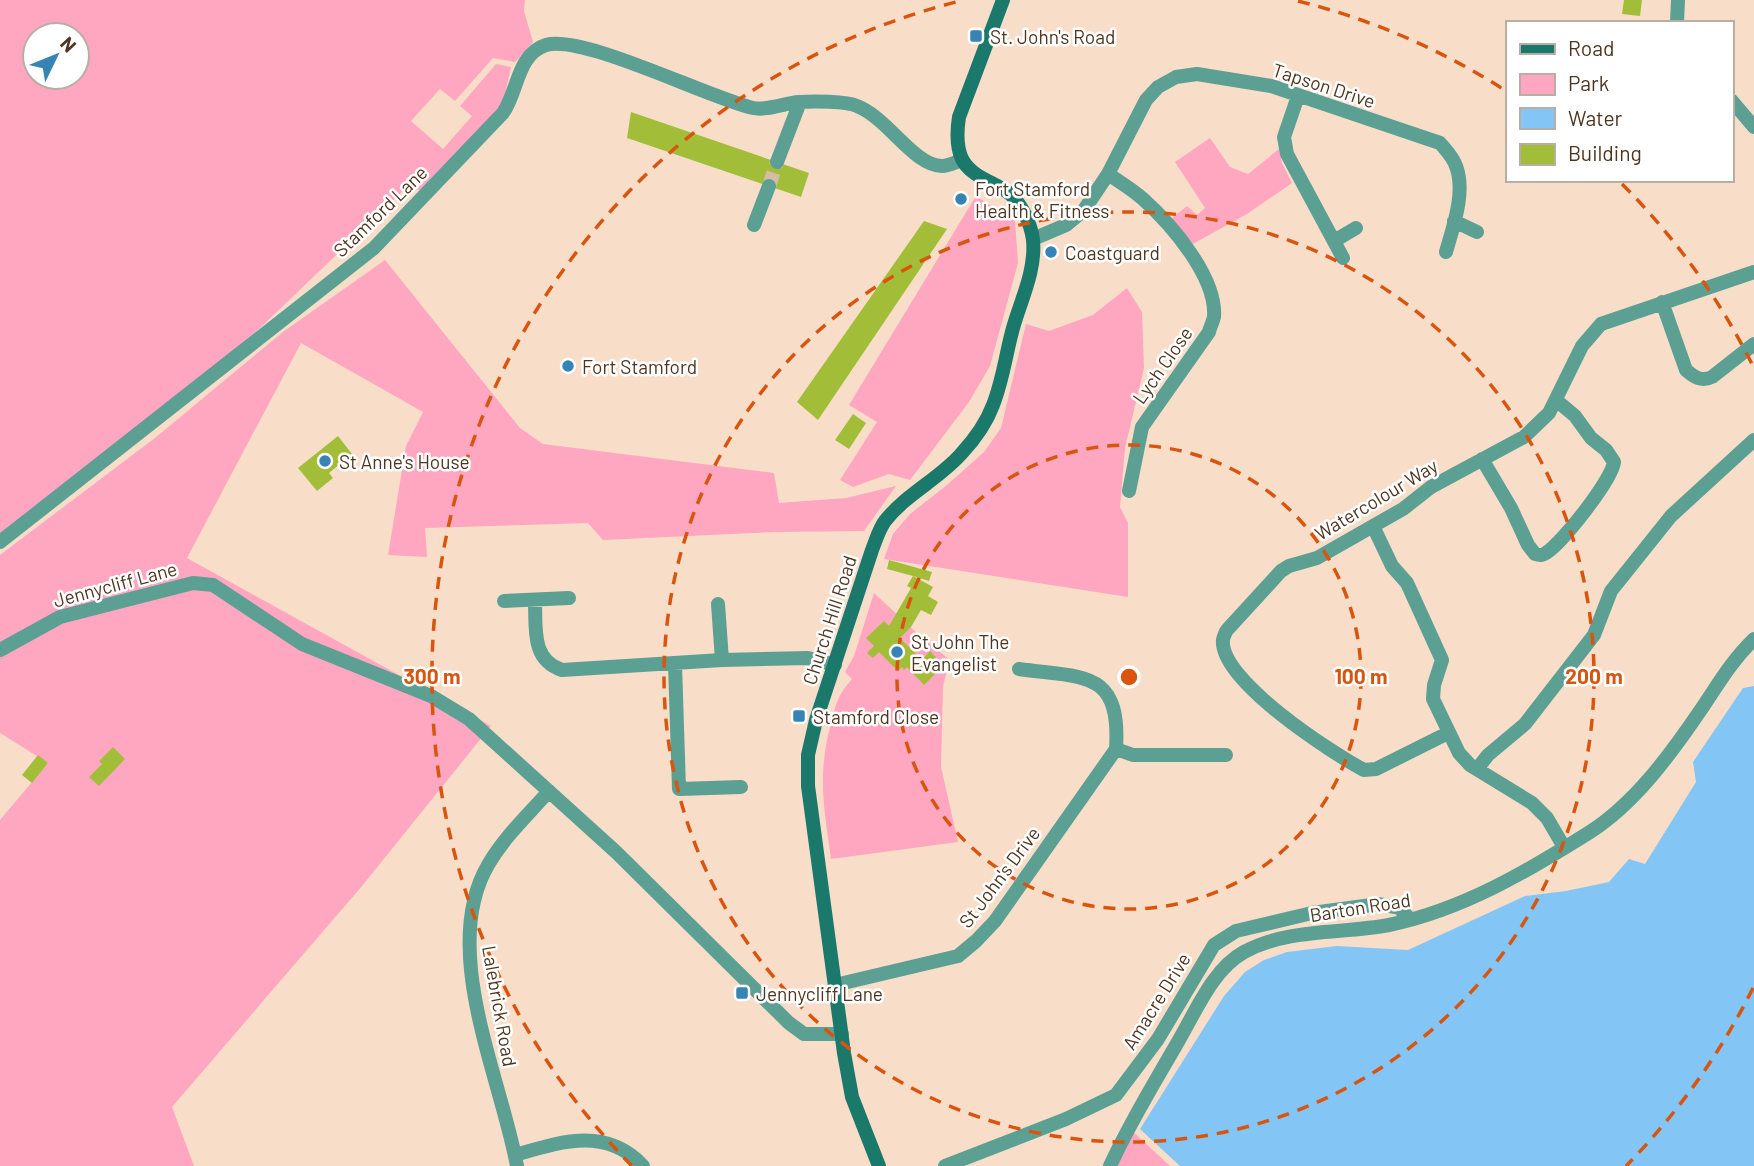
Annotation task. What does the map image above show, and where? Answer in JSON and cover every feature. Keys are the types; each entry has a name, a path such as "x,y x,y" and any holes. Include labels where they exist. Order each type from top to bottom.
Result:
{"street":[{"path":"1003,0 959,117 957,135 962,160 990,183 1009,194 1028,220 1033,239"},
{"path":"1677,21 1678,0"},
{"name":"Stamford Lane","path":"0,542 374,248 503,113 510,103 523,63 532,52 547,44 565,43 593,51 755,109 800,102 855,105 872,114 893,131 925,162 942,166 962,160"},
{"name":"Tapson Drive","path":"1033,239 1066,225 1084,210 1108,174 1146,100 1158,87 1176,77 1197,74 1271,86 1440,143 1457,168 1458,204 1446,252"},
{"path":"1298,96 1284,137 1287,154 1343,258"},
{"path":"777,162 800,102"},
{"path":"1733,102 1754,127"},
{"name":"Lych Close","path":"1108,174 1142,198 1174,232 1200,269 1212,297 1214,317 1209,332 1142,427 1129,491"},
{"path":"754,225 768,186"},
{"path":"1454,221 1477,232"},
{"path":"1334,241 1356,228"},
{"name":"Church Hill Road","path":"879,1166 852,1097 808,786 808,755 872,550 884,523 901,503 959,457 980,433 993,406 1028,280 1033,239"},
{"name":"Watercolour Way","path":"1448,733 1376,769 1364,770 1253,693 1224,651 1223,639 1227,630 1281,571 1317,558 1403,509 1431,486 1524,437 1549,413 1582,346 1601,324 1754,272"},
{"path":"1661,302 1686,370 1695,378 1707,380 1754,344"},
{"path":"1482,459 1511,508 1528,545 1535,554 1546,553 1581,516 1605,484 1615,462 1606,450 1591,438 1575,416 1556,400"},
{"path":"1477,769 1488,755 1525,724 1594,635 1611,592 1671,516 1754,440"},
{"path":"1373,526 1392,566 1407,583 1441,660 1433,699 1459,753 1477,769 1532,803 1547,818 1564,847"},
{"name":"Jennycliff Lane","path":"0,649 60,617 193,583 213,585 302,643 431,696 469,719 489,740 616,852 789,1023 804,1034 842,1034"},
{"path":"504,601 569,598"},
{"path":"535,601 537,644 541,656 551,666 562,670 722,660 808,658 835,665"},
{"path":"718,604 722,660"},
{"name":"Barton Road","path":"1110,1166 1145,1098 1201,1003 1232,960 1245,951 1293,936 1389,925 1426,916 1484,893 1564,847 1615,815 1692,722 1738,654 1754,639"},
{"path":"675,664 679,789 741,787"},
{"path":"1019,669 1097,682 1112,700 1118,723 1116,749 1133,755 1226,755"},
{"name":"St John's Drive","path":"835,985 958,956 976,941 995,921 1116,749"},
{"name":"Lalebrick Road","path":"516,1160 496,1088 469,962 469,926 475,896 487,867 504,841 549,791"},
{"name":"Amacre Drive","path":"945,1166 1066,1119 1116,1095 1158,1039 1214,945 1236,931 1312,913 1379,904 1399,908 1410,919"},
{"path":"516,1160 569,1140 592,1140 615,1147 643,1166"}],"green space":[{"path":"0,0 525,0 524,11 533,42 515,62 493,58 455,101 440,89 411,121 443,149 472,116 460,106 496,64 511,67 502,108 421,190 405,189 258,330 0,539"},
{"path":"1210,138 1230,167 1248,174 1279,149 1282,163 1292,183 1247,214 1191,245 1172,218 1187,206 1197,215 1205,208 1175,162"},
{"path":"976,196 1015,221 1018,263 990,366 969,402 910,480 889,474 853,487 840,480 877,422 849,405"},
{"path":"385,260 520,428 543,444 774,473 779,503 846,498 896,486 864,531 603,540 588,523 425,528 427,557 388,555 406,446 423,412 301,343 187,558 491,726 362,886 172,1107 194,1166 0,1166 0,820 48,763 0,733 0,555 155,438 283,332"},
{"path":"1127,288 1142,312 1144,368 1125,448 1120,507 1128,523 1128,597 884,559 893,534 910,514 984,452 1001,428 1026,324 1049,331 1093,315"},
{"path":"874,593 950,660 943,686 941,767 958,842 831,859 823,791 824,759 838,700 852,679 845,672 854,656"},
{"path":"1129,1128 1170,1166 1111,1166"}],"water":[{"path":"1754,686 1754,1166 1180,1166 1140,1129 1224,996 1245,972 1264,960 1287,952 1337,946 1408,950 1525,896 1609,882 1629,859 1645,864 1696,782 1693,762 1743,688"}],"building":[{"path":"1624,0 1642,0 1640,16 1622,14"},
{"path":"631,112 809,173 801,197 627,138"},
{"path":"924,221 947,229 818,420 797,402"},
{"path":"853,414 866,423 849,449 835,440"},
{"name":"St Anne's House","path":"338,436 352,454 329,473 333,478 317,491 298,468"},
{"path":"889,560 932,572 929,581 887,569"},
{"path":"913,576 933,587 928,596 938,602 931,615 921,610 911,627 900,638 922,660 930,651 936,657 928,665 936,673 924,685 907,667 898,671 879,652 873,658 867,653 874,646 866,638 884,621 889,626 911,588 907,586"},
{"path":"113,747 125,759 99,786 89,777 102,764 99,761"},
{"path":"38,755 48,763 32,783 22,775"}],"tunnel":[{"path":"769,186 777,162"}],"place":[{"name":"St. John's Road","path":"976,36"},
{"name":"Fort Stamford Health & Fitness","path":"961,199"},
{"name":"Coastguard","path":"1051,252"},
{"name":"Fort Stamford","path":"568,366"},
{"name":"St Anne's House","path":"325,461"},
{"name":"St John The Evangelist","path":"897,652"},
{"name":"Stamford Close","path":"799,716"},
{"name":"Jennycliff Lane","path":"742,993"}]}
